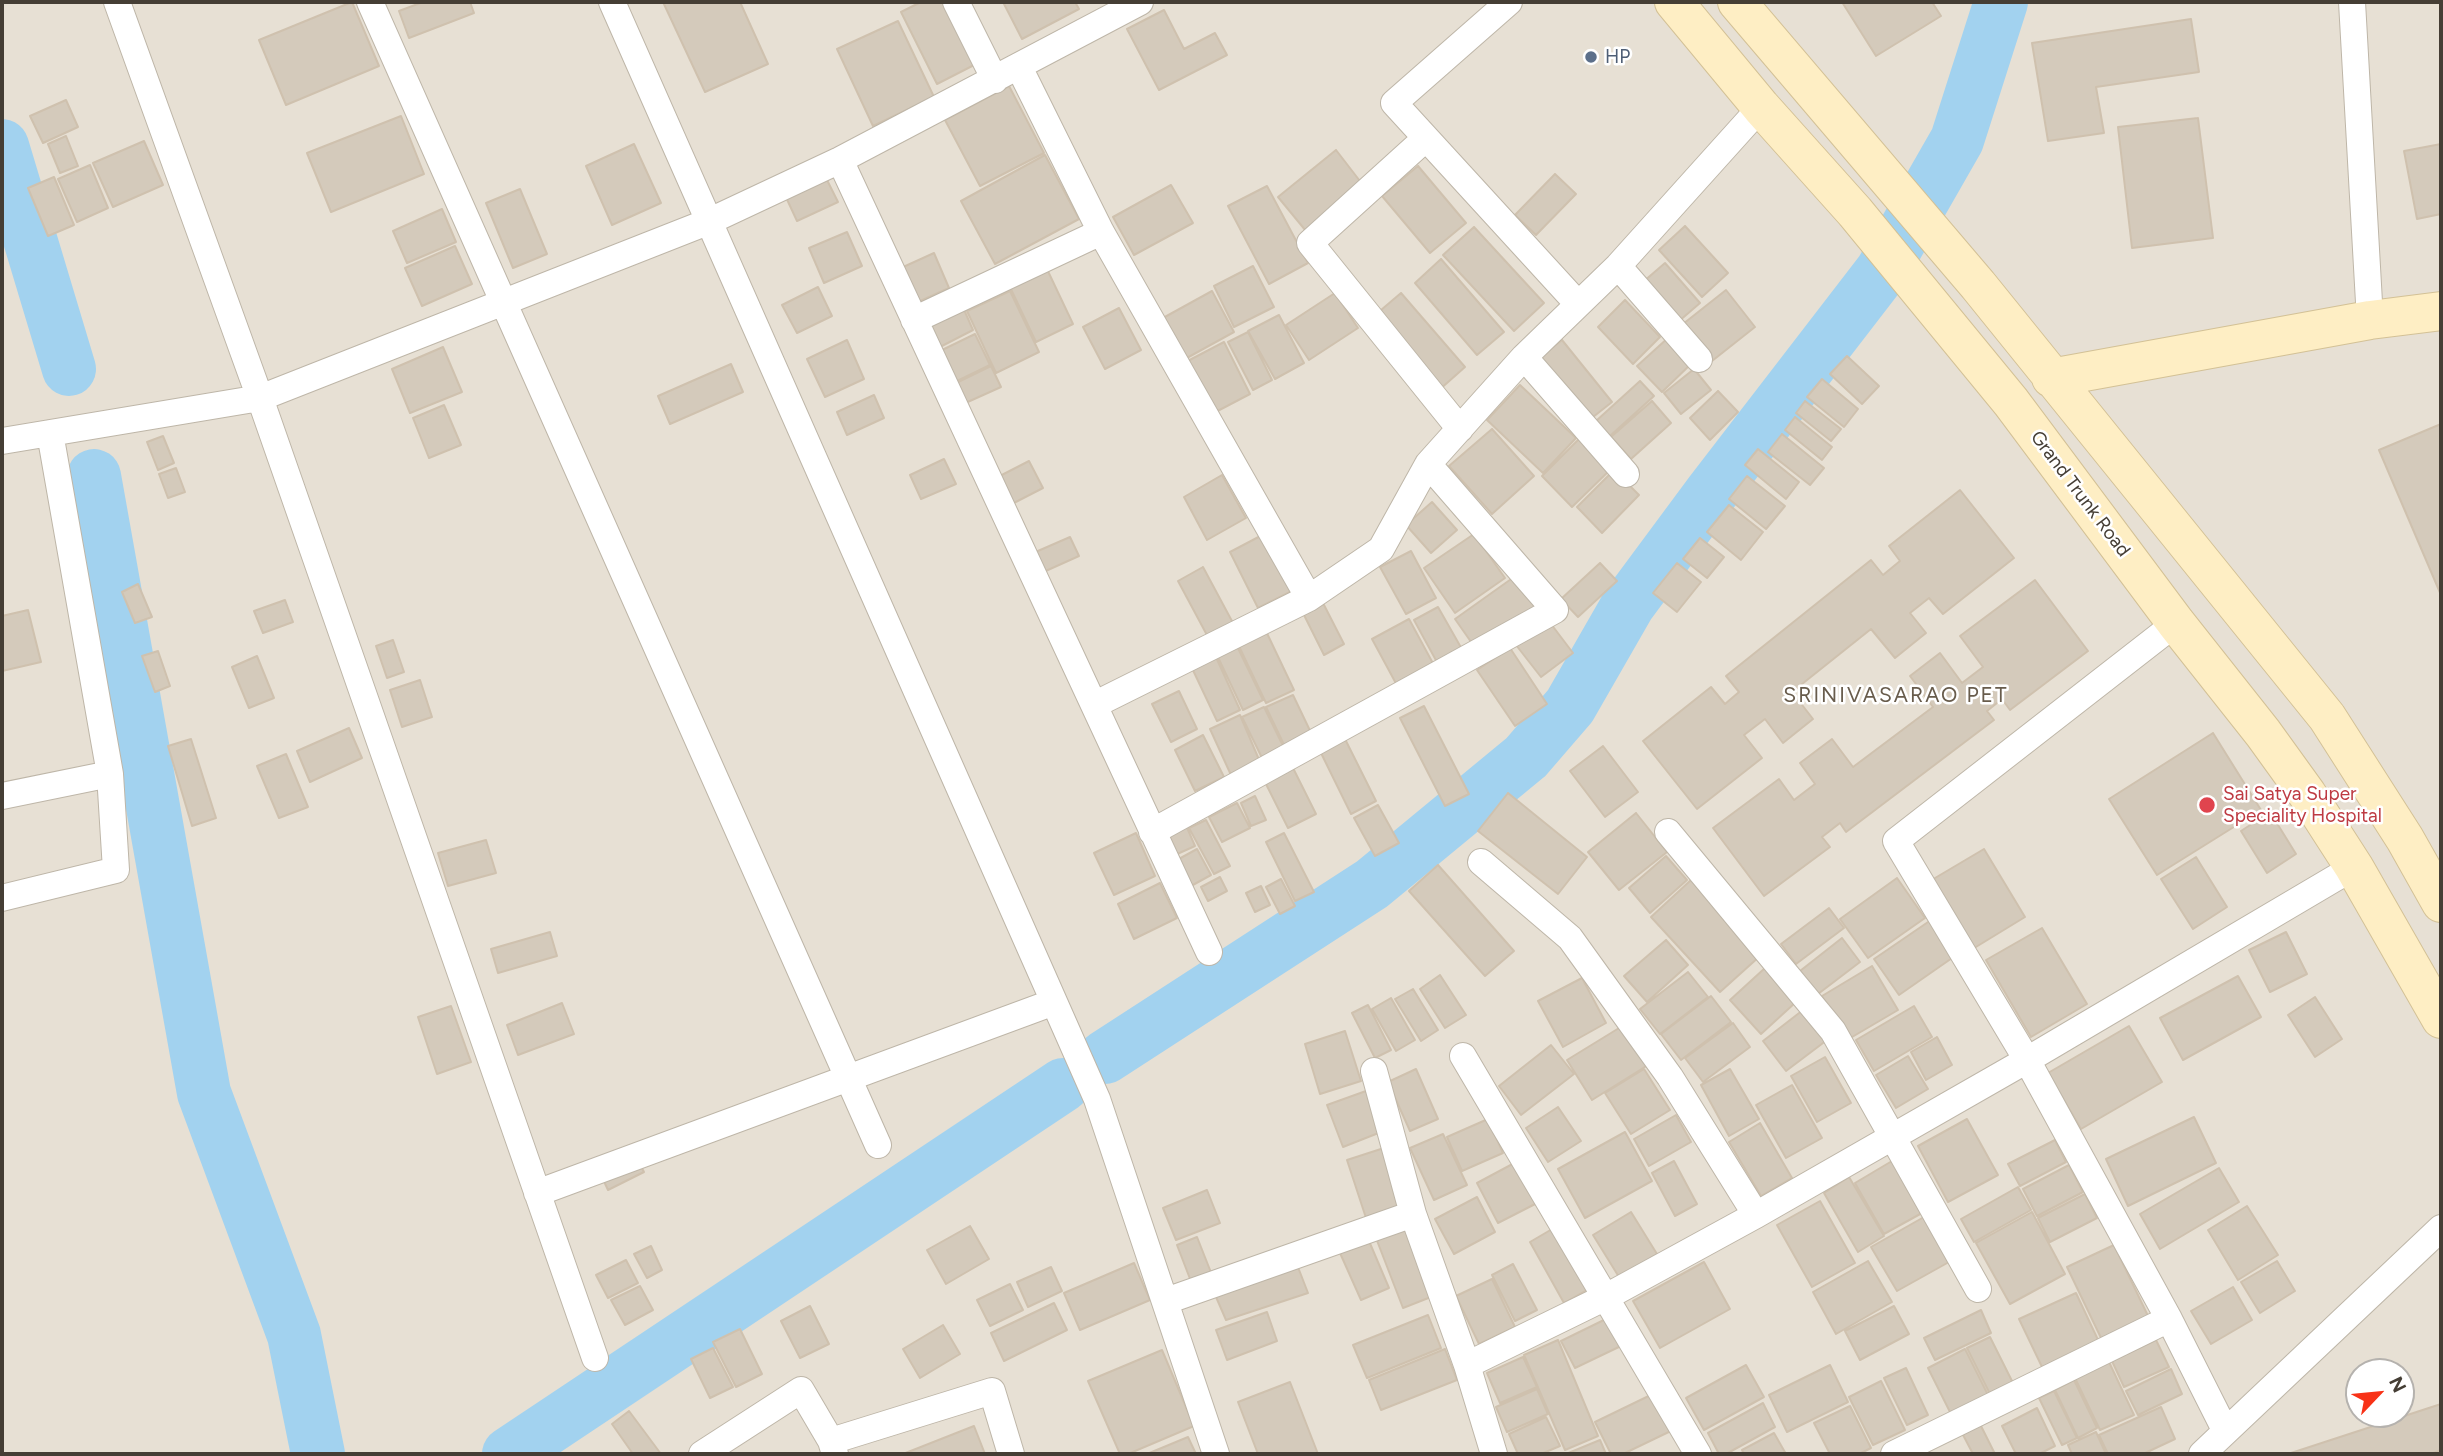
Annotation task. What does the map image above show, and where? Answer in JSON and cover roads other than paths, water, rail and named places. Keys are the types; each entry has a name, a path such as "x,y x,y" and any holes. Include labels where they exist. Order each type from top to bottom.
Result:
{"main road":[{"name":"Grand Trunk Road","path":"1674,2 1761,107 1855,212 2011,402 2176,623 2263,733 2307,794 2354,867 2441,1019"},
{"path":"1742,3 1978,285 2327,717 2405,839 2441,903"},
{"path":"2051,378 2370,320 2441,311"}],"street":[{"path":"117,2 260,398 595,1358"},
{"path":"370,2 878,1145"},
{"path":"612,2 1097,1099 1216,1454"},
{"path":"956,2 995,80"},
{"path":"2,441 260,398 710,221 840,160 1140,2"},
{"path":"1509,2 1394,103 1578,304"},
{"path":"2351,2 2370,320"},
{"path":"1019,67 1101,232 1309,598"},
{"path":"1094,705 1309,598 1381,549 1427,464 1524,357 1618,266 1761,107"},
{"path":"1426,138 1310,243 1460,429"},
{"path":"840,160 1209,952"},
{"path":"914,320 1101,232"},
{"path":"1618,266 1699,359"},
{"path":"1524,357 1626,474"},
{"path":"2,898 116,870 110,774 50,433"},
{"path":"1153,832 1555,610 1427,464"},
{"path":"2176,623 1896,841 2027,1060 2169,1319 2225,1430"},
{"path":"2,796 110,774"},
{"path":"1668,832 1833,1031 1978,1289"},
{"path":"1481,862 1570,938 1670,1077 1756,1215"},
{"path":"1467,1365 1605,1297 1756,1215 2027,1060 2354,867"},
{"path":"537,1193 1054,1002"},
{"path":"1463,1056 1698,1454"},
{"path":"1374,1071 1413,1214 1467,1365 1494,1454"},
{"path":"1166,1301 1413,1214"},
{"path":"2202,1454 2441,1228"},
{"path":"1894,1454 2169,1319"},
{"path":"702,1454 801,1390 833,1448 992,1391 1011,1454"}],"waterway":[{"path":"1105,1057 1372,884 1526,757 1570,706 1628,605 1882,271 1957,140 2001,2"},
{"path":"2,146 69,369"},
{"path":"94,476 204,1093 294,1335 318,1454"},
{"path":"509,1454 1063,1085"}],"place":[{"name":"HP","path":"1591,57"},
{"name":"Sai Satya Super Speciality Hospital","path":"2207,805"}],"district":[{"name":"SRINIVASARAO PET","path":"1896,696"}]}
